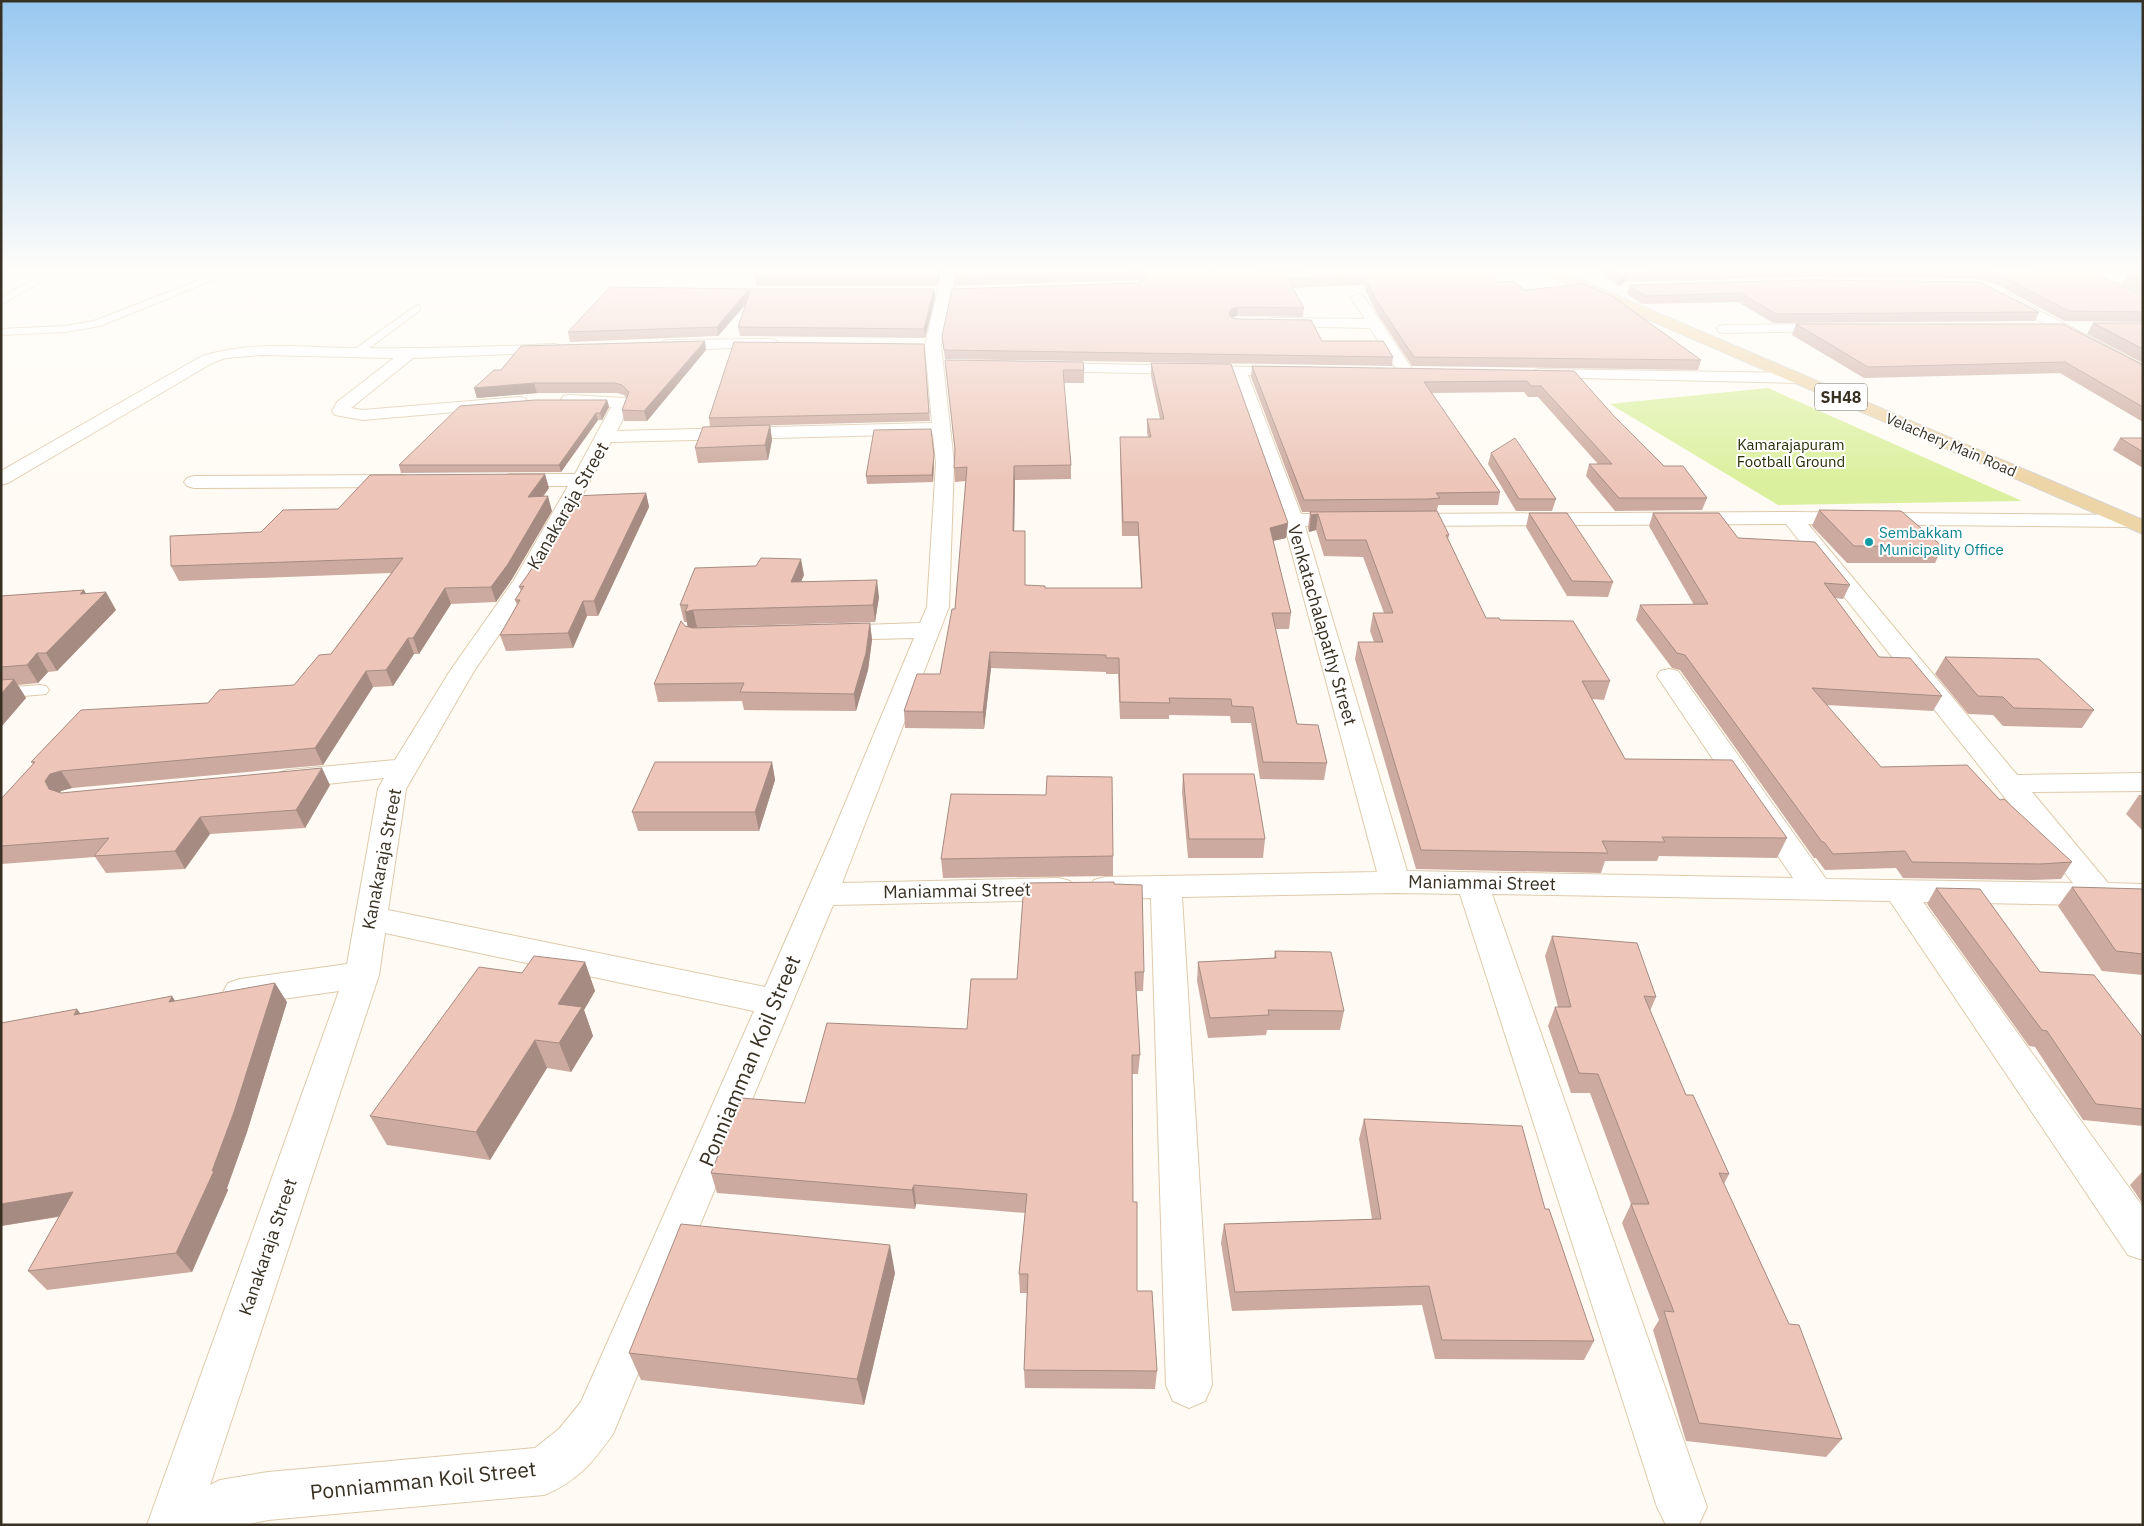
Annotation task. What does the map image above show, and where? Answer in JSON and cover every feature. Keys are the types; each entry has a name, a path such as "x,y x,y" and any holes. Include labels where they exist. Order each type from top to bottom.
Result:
{"main road":[{"name":"Velachery Main Road","path":"1705,338 2135,524"},
{"path":"1744,338 1760,345"}],"street":[{"name":"Ponniamman Koil Street","path":"180,1525 220,1505 268,1496 544,1471 576,1446 597,1418 821,894 938,608 945,463 934,356 937,338"},
{"path":"1384,338 1406,372"},
{"path":"2081,338 2143,372"},
{"path":"656,346 788,344"},
{"path":"1,479 208,359 231,352 356,353 566,349"},
{"path":"411,352 343,406 341,411 363,415 537,400"},
{"path":"1033,368 1307,371"},
{"name":"Venkatachalapathy Street","path":"1238,371 1293,520 1395,882"},
{"path":"1386,372 1426,372"},
{"path":"1523,374 1797,378"},
{"path":"556,400 610,400 620,402 621,404 604,437"},
{"name":"Kanakaraja Street","path":"172,1525 362,975 392,789 462,671 525,581 604,437 941,428"},
{"path":"491,480 581,480"},
{"path":"194,482 422,481"},
{"path":"1792,518 2098,893"},
{"path":"1293,520 1792,518 2135,524"},
{"path":"813,633 929,630"},
{"path":"1669,676 1817,888"},
{"path":"267,781 404,768"},
{"path":"2009,784 2143,782"},
{"name":"Maniammai Street","path":"821,894 1395,882 2143,895"},
{"path":"1472,883 1682,1507"},
{"path":"1166,887 1189,1386"},
{"path":"1898,890 2143,1241"},
{"path":"370,918 775,1002"},
{"path":"206,997 362,975"}],"lane":[{"path":"356,353 376,338"},
{"path":"1,694 40,690"}],"green space":[{"name":"Kamarajapuram Football Ground","path":"1768,388 2022,501 1778,505 1610,404"}],"building":[{"path":"942,338 1321,338 1322,341 1383,341 1393,357 944,350"},
{"path":"1401,338 1671,338 1701,360 1414,357"},
{"path":"1820,338 2091,338 2143,365 2143,407 2065,362 1868,367"},
{"path":"2122,338 2143,338 2143,349"},
{"path":"705,341 644,411 622,410 629,392 622,385 615,383 534,383 474,388 494,370 501,370 521,346"},
{"path":"734,342 924,344 929,413 709,418"},
{"path":"945,360 1083,362 1084,370 1063,370 1071,465 1014,466 1013,531 1025,531 1025,585 1045,586 1045,588 1142,588 1138,522 1123,522 1120,437 1151,437 1147,419 1164,419 1151,363 1231,364 1288,523 1270,528 1291,613 1272,613 1297,724 1318,725 1327,763 1263,762 1253,707 1232,706 1231,699 1169,698 1170,703 1120,702 1119,658 1106,658 1106,655 990,652 983,712 904,711 917,674 940,674 952,609 955,609 967,467 954,468 955,449"},
{"path":"1252,366 1574,371 1613,415 1664,466 1683,466 1707,498 1619,498 1589,464 1612,464 1541,386 1531,386 1527,381 1424,382 1500,492 1436,493 1440,498 1429,499 1304,500"},
{"path":"535,400 607,400 600,413 596,413 559,465 399,465 460,406"},
{"path":"770,425 765,445 695,448 703,427"},
{"path":"931,429 934,455 932,475 866,476 874,430"},
{"path":"1515,438 1556,499 1519,499 1491,453"},
{"path":"2120,438 2143,438 2143,452"},
{"path":"545,474 528,497 548,496 508,564 491,587 445,588 413,638 408,638 386,670 366,671 315,748 61,771 50,774 45,781 49,789 61,793 322,768 296,810 200,817 175,851 94,856 109,838 1,846 1,799 35,762 31,762 81,710 208,703 219,690 294,685 319,655 331,654 403,558 171,566 170,536 261,532 283,510 338,509 370,475"},
{"path":"646,493 594,601 583,601 568,633 500,635 520,600 515,600 524,586 519,587 533,567 573,496"},
{"path":"1819,510 1901,511 1943,547 1854,546"},
{"path":"1437,511 1449,535 1446,535 1486,618 1499,618 1500,620 1573,621 1610,681 1582,681 1625,759 1732,760 1787,838 1662,837 1665,842 1602,841 1608,853 1421,850 1358,642 1383,642 1373,613 1393,613 1366,540 1326,540 1318,514 1311,515 1310,512"},
{"path":"1529,513 1567,513 1613,582 1572,581"},
{"path":"1653,513 1719,513 1738,538 1815,542 1850,585 1824,583 1879,657 1910,658 1942,696 1812,688 1881,767 1967,765 2000,800 2004,799 2072,862 2040,864 1912,862 1905,851 1833,854 1822,842 1685,655 1677,653 1640,605 1708,604"},
{"path":"761,558 801,559 791,582 877,580 873,605 693,610 685,612 688,605 680,605 695,568 756,566"},
{"path":"84,590 80,594 106,592 46,653 37,653 27,665 1,667 1,596"},
{"path":"681,621 685,626 693,628 870,623 866,653 854,694 740,692 744,683 654,684"},
{"path":"1945,657 2039,659 2094,710 2014,708 2003,697 1978,696"},
{"path":"14,679 1,694 1,680"},
{"path":"655,762 772,762 755,812 632,812"},
{"path":"1183,774 1254,774 1265,839 1189,839"},
{"path":"1047,776 1112,777 1113,856 941,859 951,794 1046,795"},
{"path":"1114,882 1114,884 1142,885 1144,972 1135,972 1140,1055 1132,1055 1133,1202 1137,1202 1137,1291 1152,1291 1157,1371 1024,1370 1028,1274 1019,1274 1027,1194 914,1185 912,1190 711,1173 741,1098 805,1103 827,1023 967,1029 971,979 1017,979 1024,883"},
{"path":"2072,887 2143,889 2143,954 2116,951"},
{"path":"1936,888 1980,889 2040,972 2094,975 2143,1038 2143,1109 2096,1104 2047,1031 2042,1030"},
{"path":"1552,936 1637,943 1656,997 1644,996 1686,1095 1693,1095 1729,1174 1719,1173 1789,1324 1799,1325 1842,1439 1699,1423 1664,1311 1674,1312 1631,1204 1649,1204 1598,1074 1579,1073 1555,1007 1571,1007"},
{"path":"1275,951 1331,952 1344,1011 1268,1010 1269,1015 1210,1018 1198,962 1276,958"},
{"path":"534,956 585,962 558,1004 582,1007 559,1043 535,1040 476,1132 370,1116 479,967 522,973"},
{"path":"275,983 234,1112 212,1171 214,1171 176,1253 28,1271 73,1192 1,1204 1,1023 77,1009 74,1015 172,996 169,1002"},
{"path":"1364,1119 1522,1126 1545,1209 1549,1209 1594,1341 1442,1340 1429,1286 1235,1292 1224,1224 1381,1219"},
{"path":"681,1224 890,1245 857,1379 629,1353"}],"place":[{"name":"Sembakkam Municipality Office","path":"1869,542"}]}
